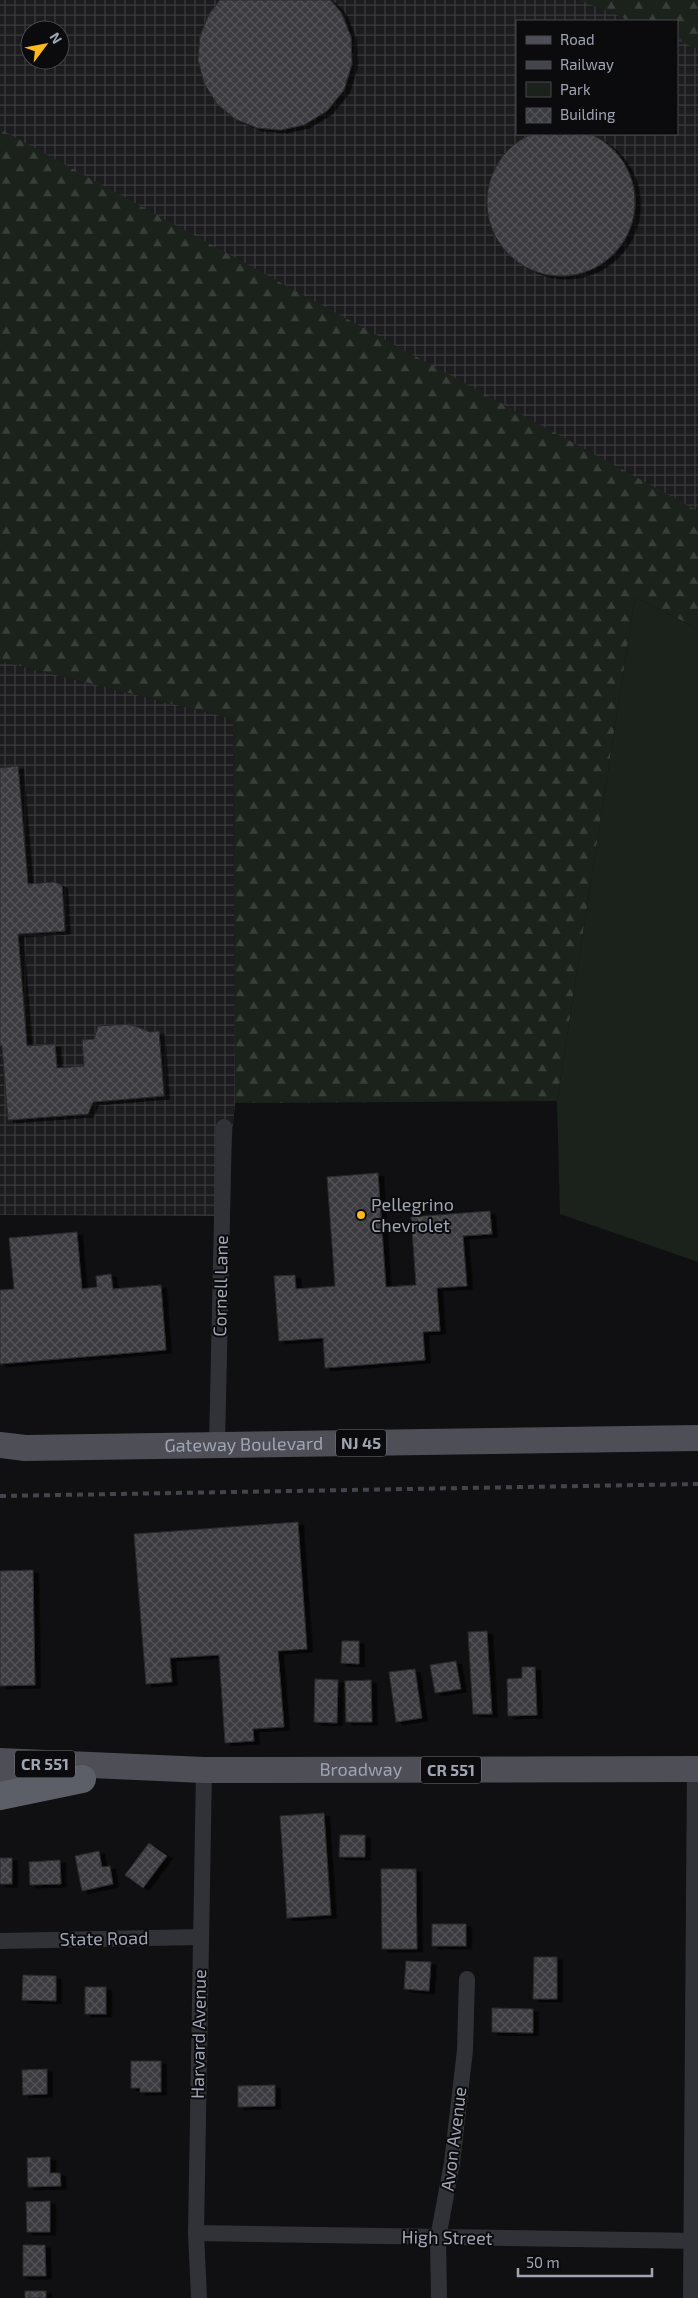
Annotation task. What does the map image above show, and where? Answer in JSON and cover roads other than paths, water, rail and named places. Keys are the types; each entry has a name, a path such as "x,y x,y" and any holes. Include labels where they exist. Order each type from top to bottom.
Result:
{"highway":[{"path":"0,1796 82,1779"}],"main road":[{"name":"Gateway Boulevard","path":"8,1448 698,1438"},
{"name":"Broadway","path":"0,1761 204,1770 696,1768"},
{"name":"Broadway","path":"0,1781 82,1779 204,1770"}],"street":[{"name":"Cornell Lane","path":"217,1445 224,1127"},
{"path":"691,2298 694,2241 696,1768"},
{"name":"Harvard Avenue","path":"199,2298 196,2234 204,1770"},
{"name":"State Road","path":"4,1941 200,1937"},
{"name":"Avon Avenue","path":"439,2298 438,2238 452,2163 465,2050 467,1979"},
{"name":"High Street","path":"196,2234 694,2241"}],"railway":[{"path":"0,1496 698,1484"}],"place":[{"name":"Pellegrino Chevrolet","path":"361,1215"}]}
